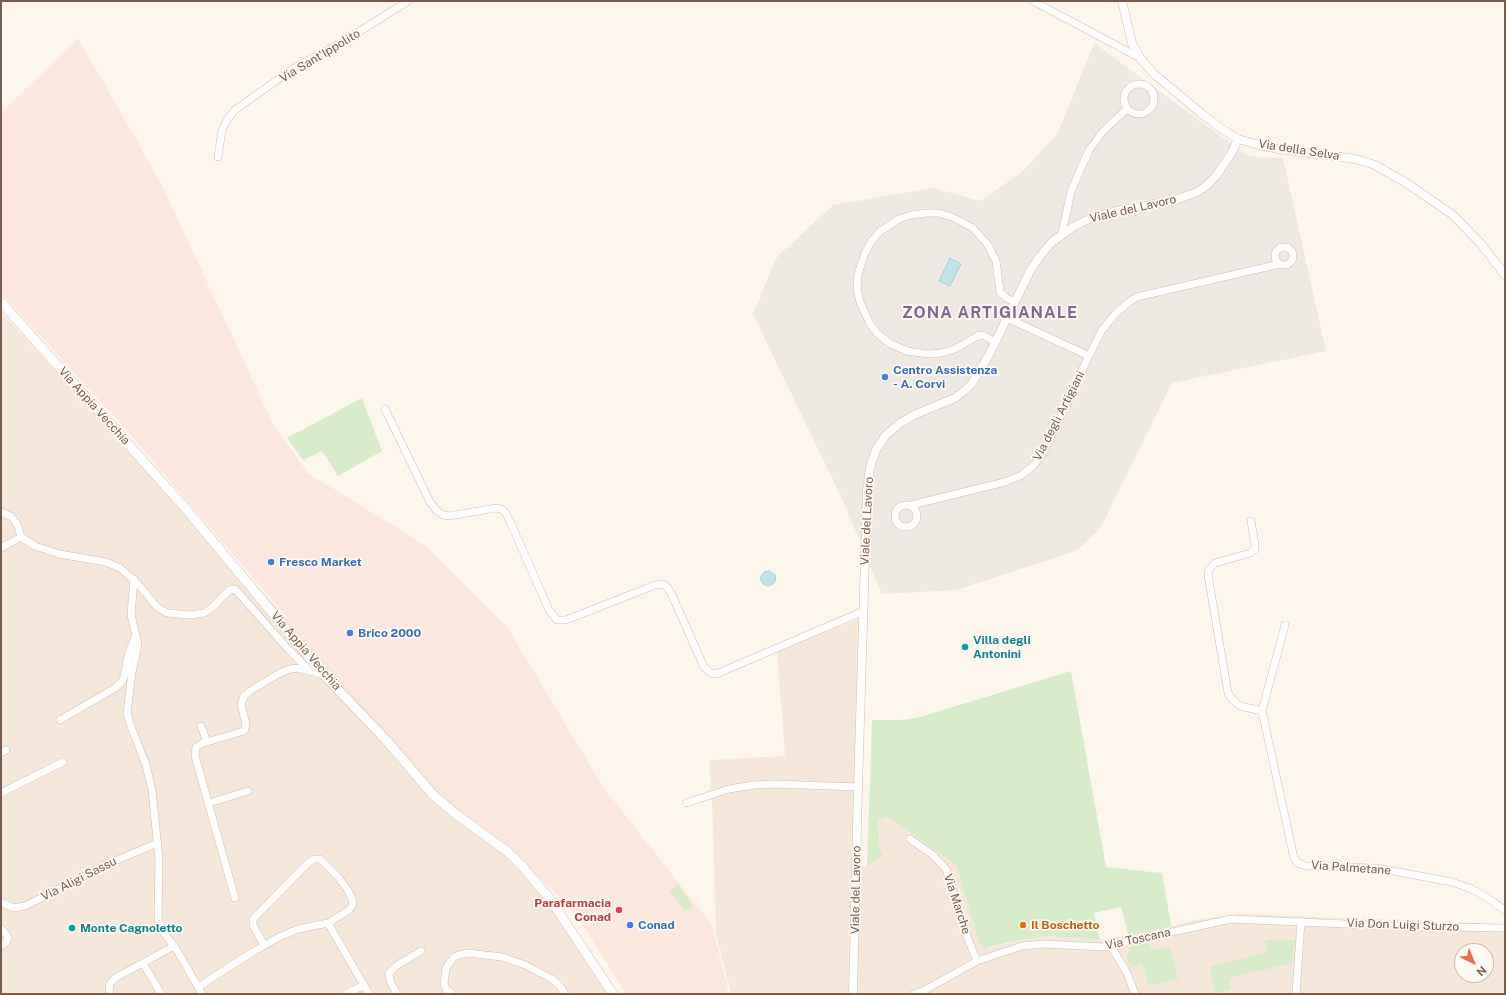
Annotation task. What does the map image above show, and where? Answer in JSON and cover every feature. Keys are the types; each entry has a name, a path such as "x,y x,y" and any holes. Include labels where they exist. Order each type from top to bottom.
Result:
{"main road":[{"name":"Via Appia Vecchia","path":"1,302 186,509 325,676 386,740 434,796 456,815 503,849 521,865 550,899 613,994"}],"street":[{"name":"Via Sant'Ippolito","path":"218,157 222,130 227,120 235,110 301,64 340,43 408,1"},
{"path":"1033,1 1140,58"},
{"name":"Via della Selva","path":"1122,1 1132,43 1140,58 1154,74 1202,114 1238,139 1273,148 1360,160 1375,165 1408,184 1453,214 1479,241 1505,275"},
{"path":"1134,84 1143,84 1151,90 1153,94 1153,104 1146,112 1136,114 1128,109 1124,102 1124,97 1130,86 1134,84"},
{"path":"1062,234 1071,191 1089,150 1105,129 1128,109"},
{"name":"Viale del Lavoro","path":"853,994 867,487 870,466 876,450 886,436 900,423 916,414 955,398 967,389 976,378 1034,263 1048,246 1062,234 1078,224 1094,217 1116,211 1172,201 1197,192 1208,184 1220,170 1238,139"},
{"path":"995,342 985,336 979,335 955,349 942,353 928,354 907,351 889,343 877,333 870,324 860,302 857,290 858,274 865,252 880,232 899,219 927,212 939,213 952,217 973,228 988,245 996,261 1000,292 1014,302"},
{"name":"Via degli Artigiani","path":"911,505 1005,482 1019,476 1036,464 1043,453 1102,330 1123,306 1137,297 1280,264"},
{"name":"Via degli Artigiani","path":"1007,318 1089,356"},
{"path":"385,409 430,502 436,510 443,515 449,516 496,508 501,509 504,512 509,519 549,610 558,620 566,620 655,585 664,585 671,593 704,667 713,674 864,611"},
{"path":"1,512 9,514 16,521 21,537 35,546 54,552 111,563 120,568 134,579 157,607 167,613 192,615 204,613 213,607 229,590 235,589 288,649 310,671"},
{"path":"1251,521 1255,545 1254,551 1215,563 1209,569 1208,575 1229,695 1234,702 1240,706 1262,711"},
{"path":"1,548 21,537"},
{"path":"134,579 131,609 138,647 132,672 127,713 150,778 154,798 160,878 158,918 164,933 174,946 202,994"},
{"name":"Via Palmetane","path":"1285,625 1262,711 1292,855 1296,861 1308,866 1344,866 1382,869 1452,882 1483,895 1505,910"},
{"path":"60,720 115,688 122,682 128,656 136,633"},
{"path":"235,898 194,752 197,746 244,731 246,725 242,701 244,696 250,691 288,670 296,668 325,676"},
{"path":"201,726 207,742"},
{"path":"1,793 63,762"},
{"path":"686,803 729,789 747,785 776,784 858,787"},
{"path":"209,803 248,791"},
{"name":"Via Marche","path":"910,839 934,856 946,869 977,961"},
{"name":"Via Aligi Sassu","path":"1,902 13,908 25,906 121,858 158,843"},
{"path":"198,987 264,945 293,931 328,923 347,912 352,906 351,898 336,875 322,860 318,858 312,859 254,918 254,927 264,945"},
{"name":"Via Toscana","path":"914,994 925,990 977,961 1003,951 1032,944 1098,948 1231,919 1301,922"},
{"path":"1296,994 1301,922"},
{"name":"Via Don Luigi Sturzo","path":"1301,922 1391,926 1505,928"},
{"path":"328,923 369,994"},
{"path":"1,929 6,934 8,939 1,946"},
{"path":"110,994 109,987 111,982 119,976 174,946"},
{"path":"1111,946 1127,973 1135,994"},
{"path":"397,994 389,979 389,973 396,966 421,951"},
{"path":"452,994 447,990 444,983 446,968 456,956 468,953 502,957 525,965 552,979 559,985 565,994"},
{"path":"142,963 161,994"},
{"path":"346,994 364,985"}],"shaded area":[{"path":"78,38 161,183 274,426 308,473 425,545 507,627 603,787 712,925 729,994 626,994 577,916 521,859 483,830 417,765 298,630 128,432 1,293 1,113"},
{"name":"ZONA ARTIGIANALE","path":"1094,43 1248,156 1283,158 1326,351 1172,383 1100,529 1076,551 956,590 882,594 843,501 753,314 777,257 833,205 933,188 980,201 1021,173 1058,133"},
{"path":"1,312 555,906 614,994 1,994"},
{"path":"866,616 857,865 867,866 883,855 880,850 878,823 880,820 886,817 905,829 956,865 979,943 990,948 1024,939 1048,936 1100,940 1127,935 1129,936 1201,919 1239,914 1505,924 1505,994 731,994 716,934 713,822 709,760 785,756 777,652"}],"green space":[{"path":"362,398 382,451 338,476 322,451 303,460 287,438"},
{"path":"1071,671 1106,867 1162,873 1171,926 1129,936 1121,907 1094,913 1100,940 1048,936 1024,939 985,948 979,943 956,865 886,817 878,823 880,850 883,855 867,866 872,720 901,720 920,717"},
{"path":"678,885 693,906 685,912 670,891"},
{"path":"1265,940 1295,940 1292,963 1233,977 1230,981 1231,989 1215,994 1210,967 1267,952"},
{"path":"1149,943 1151,950 1170,946 1178,979 1149,986 1142,964 1131,967 1127,958 1128,952 1132,947"}],"water":[{"path":"950,258 961,264 950,286 939,281"},
{"path":"769,571 775,575 776,580 773,584 768,586 763,584 760,578 764,572"}],"place":[{"name":"Centro Assistenza - A. Corvi","path":"885,377"},
{"name":"Fresco Market","path":"271,562"},
{"name":"Brico 2000","path":"350,633"},
{"name":"Villa degli Antonini","path":"965,647"},
{"name":"Parafarmacia Conad","path":"619,910"},
{"name":"Conad","path":"630,925"},
{"name":"Il Boschetto","path":"1023,925"},
{"name":"Monte Cagnoletto","path":"72,928"}],"district":[{"name":"ZONA ARTIGIANALE","path":"990,313"}]}
